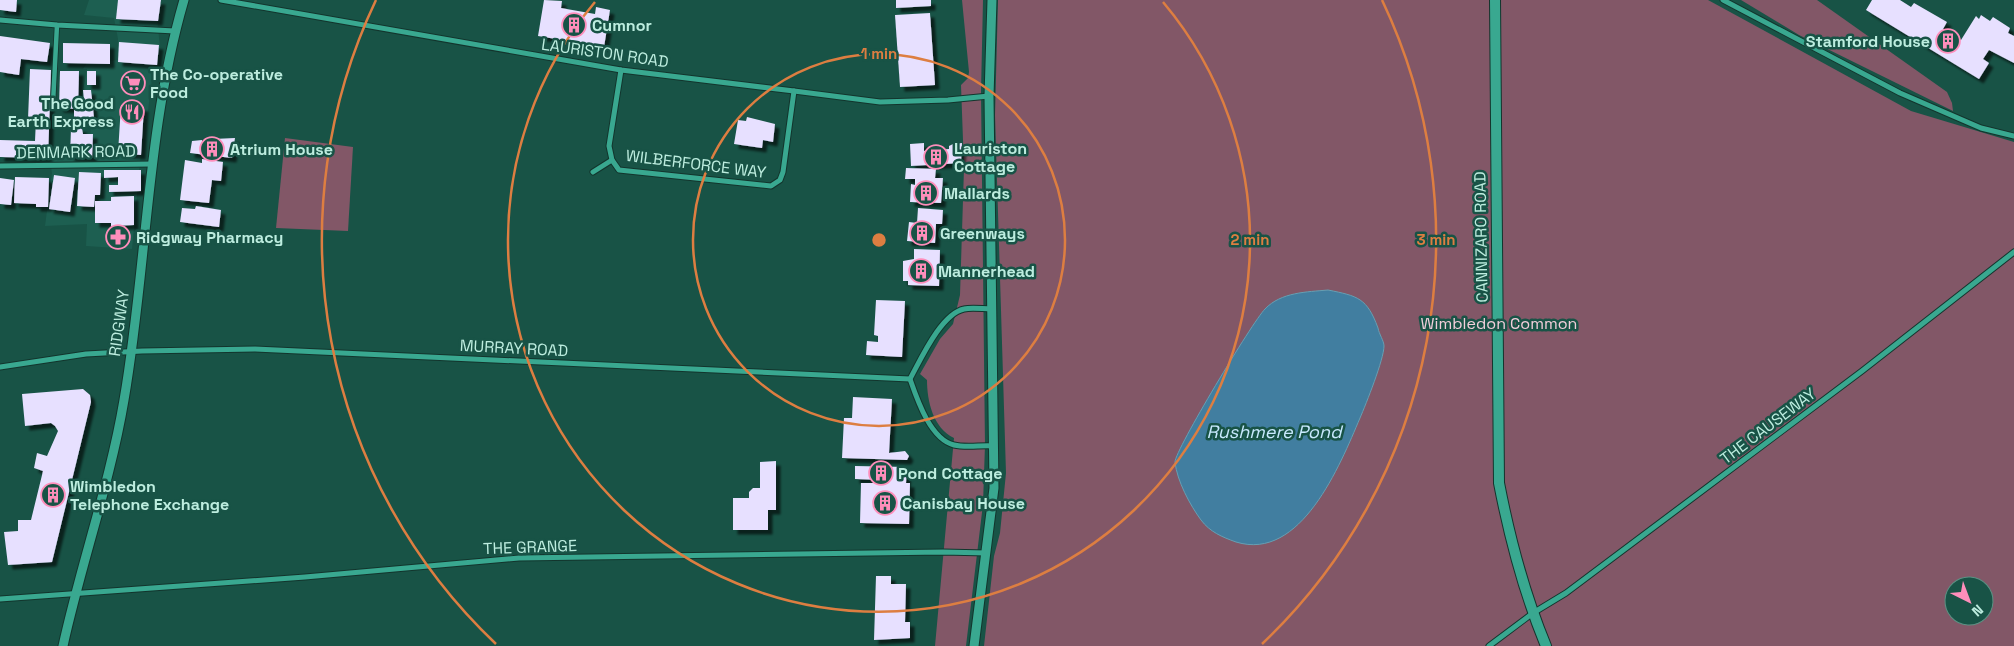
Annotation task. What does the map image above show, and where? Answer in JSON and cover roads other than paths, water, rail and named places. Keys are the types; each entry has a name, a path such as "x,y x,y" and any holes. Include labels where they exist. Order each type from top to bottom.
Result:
{"main road":[{"name":"CANNIZARO ROAD","path":"1495,0 1499,483 1511,543 1533,613 1546,646"}],"street":[{"name":"RIDGWAY","path":"63,646 74,593 116,437 130,351 153,164 175,30 184,0"},
{"name":"LAURISTON ROAD","path":"221,0 621,70 880,102 948,100 989,96"},
{"path":"974,646 994,488 989,96 992,0"},
{"path":"1723,0 1900,94 1981,128 2014,136"},
{"path":"0,20 57,25 175,30"},
{"path":"53,103 57,25"},
{"name":"WILBERFORCE WAY","path":"621,70 609,146 612,160 619,170 771,186 780,180 783,172 794,91"},
{"name":"WILBERFORCE WAY","path":"593,172 612,160"},
{"name":"DENMARK ROAD","path":"0,166 153,164"},
{"name":"THE CAUSEWAY","path":"1488,646 1533,613 1566,594 1862,371 2014,252"},
{"path":"991,309 963,309 948,318 941,326 910,379 920,408 938,434 948,443 955,446 993,446"},
{"name":"MURRAY ROAD","path":"0,366 86,354 130,351 255,349 910,379"},
{"name":"THE GRANGE","path":"0,599 304,577 519,558 987,553"}],"water":[{"name":"Rushmere Pond","path":"1328,290 1347,294 1360,300 1370,310 1374,318 1384,346 1374,382 1363,411 1329,483 1315,505 1299,524 1280,538 1259,544 1236,542 1212,531 1197,514 1181,485 1176,469 1175,462 1178,452 1246,336 1265,309 1271,303 1286,296 1303,292"}],"place":[{"name":"Cumnor","path":"574,25"},
{"name":"Stamford House","path":"1948,41"},
{"name":"The Co-operative Food","path":"133,83"},
{"name":"The Good Earth Express","path":"132,112"},
{"name":"Atrium House","path":"212,149"},
{"name":"Lauriston Cottage","path":"936,157"},
{"name":"Mallards","path":"926,193"},
{"name":"Greenways","path":"922,233"},
{"name":"Ridgway Pharmacy","path":"118,237"},
{"name":"Mannerhead","path":"921,271"},
{"name":"Pond Cottage","path":"881,473"},
{"name":"Wimbledon Telephone Exchange","path":"53,495"},
{"name":"Canisbay House","path":"885,503"}],"park label":[{"name":"Wimbledon Common","path":"1499,323"}]}
